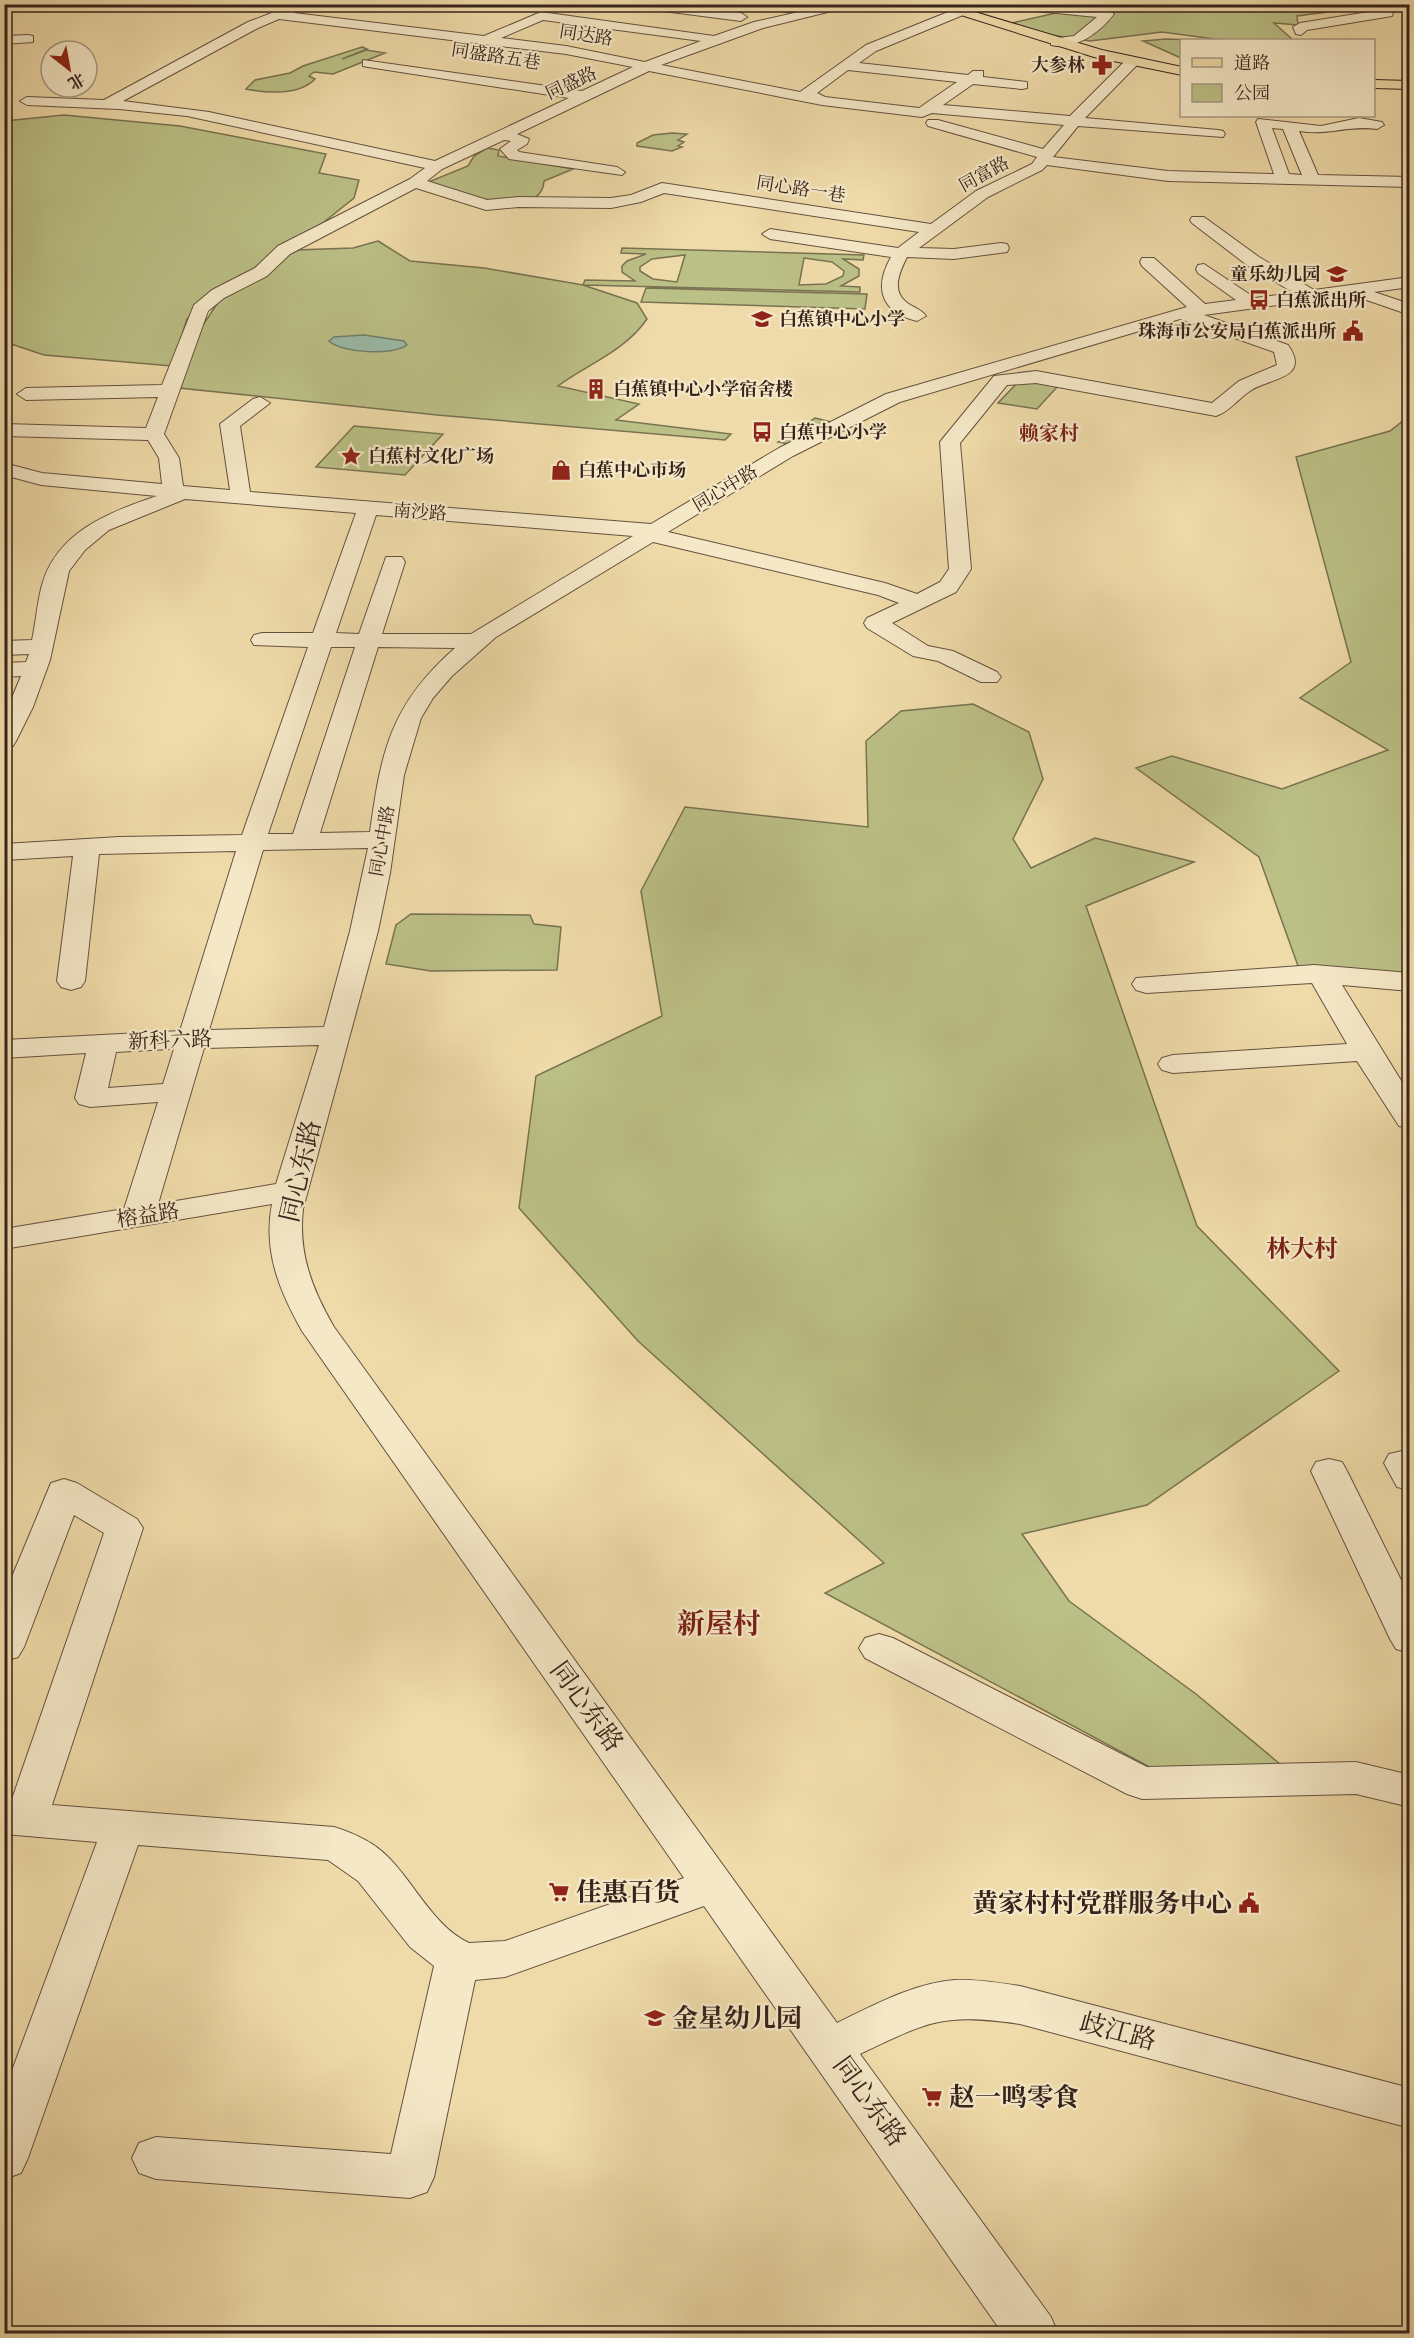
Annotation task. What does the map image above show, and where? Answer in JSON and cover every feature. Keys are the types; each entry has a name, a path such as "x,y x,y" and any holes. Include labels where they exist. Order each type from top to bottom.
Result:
{"main road":[{"path":"932,4 1056,42 1132,62 1180,71"},
{"path":"1375,84 1410,86"}],"street":[{"path":"93,107 277,15 309,4"},
{"path":"640,4 709,13 738,11"},
{"name":"同盛路","path":"154,434 200,309 207,302 261,272 284,250 415,182 437,166 578,100 595,84 614,82 705,42 759,25 854,4"},
{"path":"1005,4 1080,8 1107,14 1078,39 1056,42"},
{"path":"1359,4 1392,16"},
{"path":"1020,5 1004,19 1032,21 1059,29 1087,32"},
{"path":"1032,21 1050,6"},
{"path":"548,9 568,7 721,26"},
{"path":"488,40 541,16 707,36 738,11"},
{"path":"818,104 807,93 877,45 958,12"},
{"name":"同达路","path":"277,15 488,40 649,65 745,85 818,104 921,113"},
{"path":"1353,27 1392,16"},
{"path":"1301,31 1300,27 1392,16"},
{"path":"4,40 28,39"},
{"name":"同盛路五巷","path":"387,58 595,84"},
{"name":"同富路","path":"917,316 898,305 889,292 890,273 902,252 982,194 1043,160 1074,121 1132,62"},
{"path":"848,66 973,77 1022,86"},
{"path":"372,68 578,100"},
{"path":"921,113 973,77"},
{"path":"725,90 745,85"},
{"path":"132,87 84,97 18,102 170,111 335,140 437,166"},
{"path":"132,87 137,101 170,111"},
{"path":"815,87 921,113 1043,160 1168,176 1410,182"},
{"path":"534,106 557,109"},
{"path":"93,107 200,120 218,119"},
{"path":"921,113 1074,121"},
{"path":"921,113 1074,121 1218,134"},
{"path":"1267,119 1283,179"},
{"path":"1267,119 1290,126 1321,130 1359,122 1377,124"},
{"path":"1290,126 1312,179"},
{"path":"502,135 522,139 508,149 514,156 617,172"},
{"name":"同心路一巷","path":"415,182 486,206 519,202 618,202 641,197 662,188 933,229"},
{"path":"1198,220 1253,261 1312,296"},
{"path":"770,234 902,252 954,254 1001,248"},
{"path":"1148,262 1201,310"},
{"path":"1204,268 1252,303"},
{"name":"同心中路","path":"336,1036 377,874 398,745 410,716 443,672 477,641 651,532 786,452 871,408 922,388 1011,372 1181,313 1410,282"},
{"path":"1351,291 1410,310"},
{"path":"989,677 945,656 921,651 875,623 948,587 960,569 950,442 1001,380 1011,372 1216,410 1248,383 1276,374 1286,365 1287,360 1282,349 1181,313"},
{"path":"14,403 43,376"},
{"path":"14,403 168,391"},
{"path":"6,469 34,447 50,422 14,403"},
{"path":"241,498 230,424 260,403"},
{"path":"4,430 34,447 154,434 170,458 180,493 94,530 69,553 53,577 42,646 18,717 4,741"},
{"name":"南沙路","path":"6,469 41,479 180,493 651,532 885,590 918,602"},
{"path":"138,1216 190,1039 252,843 368,508"},
{"path":"304,841 394,562"},
{"path":"262,640 477,641"},
{"path":"4,648 42,646"},
{"path":"4,670 35,669"},
{"path":"4,852 87,847 382,840"},
{"path":"71,981 87,847"},
{"path":"1146,984 1322,975 1410,982"},
{"path":"1322,975 1366,1052 1410,1119"},
{"name":"新科六路","path":"4,1049 190,1039 336,1036"},
{"name":"同心东路","path":"336,1036 291,1191 285,1226 288,1259 299,1296 319,1332 831,2047 1033,2334"},
{"path":"103,1043 90,1098 175,1092"},
{"path":"1173,1064 1366,1052"},
{"name":"榕益路","path":"4,1239 291,1191"},
{"path":"1329,1471 1410,1639"},
{"path":"4,1647 64,1492 124,1528 15,1819 334,1844 355,1854 372,1868 443,1950 458,1957 482,1961 505,1959 715,1885"},
{"path":"879,1648 1142,1783 1356,1778 1410,1791"},
{"path":"4,2158 123,1828"},
{"path":"156,2158 410,2177 458,1957"},
{"name":"歧江路","path":"831,2047 926,2005 948,2000 972,1999 1020,2005 1410,2108"}],"green space":[{"path":"750,4 836,5 790,13"},
{"path":"1118,4 1344,4 1351,9 1297,16 1298,25 1274,23 1292,39 1214,39 1162,32 1090,41 1051,35 1012,23 1069,10 1112,11"},
{"path":"1180,40 1180,58 1143,41"},
{"path":"362,47 367,49 342,59 366,50 385,53 333,74 314,72 309,76 315,79 291,91 263,92 246,89 255,80 290,73 303,66"},
{"path":"64,115 180,126 326,154 319,173 359,180 354,198 262,267 218,291 187,319 172,366 44,355 5,342 5,121"},
{"path":"687,134 678,140 684,142 678,146 682,147 672,151 637,146 637,143 653,135"},
{"path":"487,148 499,150 498,156 573,169 544,181 539,193 529,200 513,202 495,201 431,185 431,181 468,166 474,156"},
{"path":"378,241 410,261 484,268 583,285 637,303 647,319 638,330 606,356 558,386 639,404 616,420 731,434 725,440 437,415 179,388 194,339 222,296 261,277 295,250 353,248"},
{"path":"622,248 864,255 863,260 843,259 859,269 859,276 841,286 860,287 860,292 583,285 585,280 635,281 622,272 622,266 627,261 646,254 621,253","holes":["685,255 677,282 653,279 640,271 640,267 652,259","804,258 832,262 844,271 843,276 826,284 799,285"]},
{"path":"646,288 867,294 865,309 641,302"},
{"path":"1020,380 1058,386 1037,409 998,403"},
{"path":"1409,416 1409,981 1303,980 1259,857 1136,768 1172,756 1282,789 1388,750 1300,698 1351,662 1296,457 1390,431"},
{"path":"815,418 835,423 789,444 778,442"},
{"path":"354,426 443,434 405,475 316,467"},
{"path":"973,704 1029,732 1043,779 1013,839 1031,868 1095,838 1194,862 1086,906 1197,1226 1339,1371 1147,1505 1022,1534 1069,1601 1196,1694 1280,1764 1276,1795 1198,1793 825,1593 884,1563 638,1341 519,1208 536,1076 662,1016 641,891 685,807 868,827 866,741 901,711"},
{"path":"411,914 530,915 534,924 561,927 557,970 431,971 386,964 396,925"}],"shaded area":[{"path":"364,335 404,341 407,345 391,351 367,352 344,348 329,341 334,337"}],"place":[{"name":"大参林","path":"1102,65"},
{"name":"童乐幼儿园","path":"1337,274"},
{"name":"白蕉派出所","path":"1259,300"},
{"name":"白蕉镇中心小学","path":"762,319"},
{"name":"珠海市公安局白蕉派出所","path":"1353,331"},
{"name":"白蕉镇中心小学宿舍楼","path":"596,389"},
{"name":"白蕉中心小学","path":"762,432"},
{"name":"白蕉村文化广场","path":"351,456"},
{"name":"白蕉中心市场","path":"561,470"},
{"name":"佳惠百货","path":"559,1892"},
{"name":"黄家村村党群服务中心","path":"1249,1903"},
{"name":"金星幼儿园","path":"655,2018"},
{"name":"赵一鸣零食","path":"932,2097"}],"district":[{"name":"赖家村","path":"1049,433"},
{"name":"林大村","path":"1302,1249"},
{"name":"新屋村","path":"719,1623"}]}
